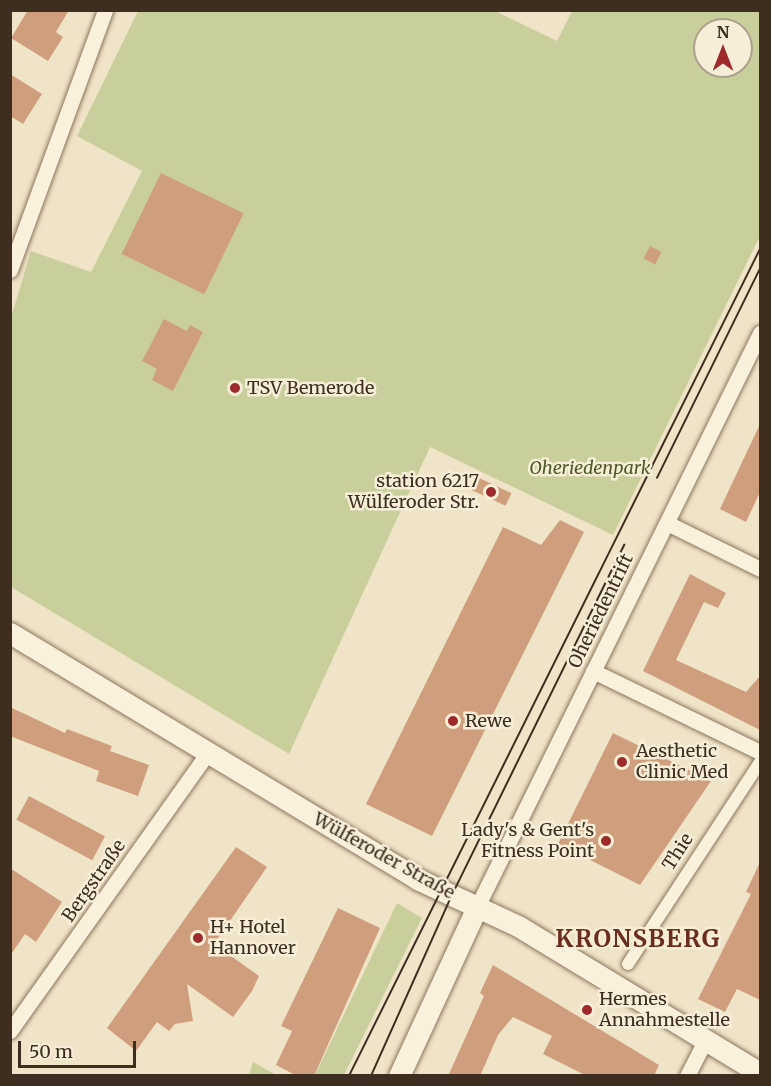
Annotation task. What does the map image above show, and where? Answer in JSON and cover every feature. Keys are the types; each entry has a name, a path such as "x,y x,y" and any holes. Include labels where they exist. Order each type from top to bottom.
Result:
{"main road":[{"name":"Wülferoder Straße","path":"10,633 417,879 518,926 760,1073"},
{"path":"399,1076 477,907"}],"street":[{"path":"10,270 105,10"},
{"name":"Oheriedentrift","path":"477,907 760,333"},
{"path":"667,523 760,569"},
{"path":"593,671 760,752"},
{"name":"Bergstraße","path":"10,1031 208,752"},
{"name":"Thie","path":"628,964 760,762"},
{"path":"687,1076 705,1041"}],"green space":[{"name":"TSV Bemerode","path":"138,11 495,11 557,41 572,11 760,11 760,236 613,535 430,447 289,754 11,587 10,321 31,251 91,272 142,171 77,136"},
{"path":"397,903 422,918 344,1075 315,1075"},
{"path":"253,1062 276,1075 249,1075"}],"building":[{"path":"28,10 69,10 56,32 63,37 48,61 11,38"},
{"path":"10,74 42,94 23,124 10,116"},
{"path":"161,173 244,213 204,294 122,254"},
{"path":"650,246 662,252 655,264 644,258"},
{"path":"164,319 187,331 190,325 203,332 173,391 152,380 157,369 142,361"},
{"path":"760,424 760,492 746,522 720,509"},
{"name":"station 6217 Wülferoder Str.","path":"477,477 511,493 506,506 471,490"},
{"path":"560,520 584,532 432,836 366,804 503,527 541,545"},
{"path":"690,574 726,593 718,608 704,602 676,660 746,692 760,676 760,730 643,671"},
{"path":"10,707 65,733 67,729 112,746 110,751 149,765 138,796 96,781 99,771 10,736"},
{"path":"613,733 711,781 640,885 558,844"},
{"path":"29,796 105,836 92,860 16,820"},
{"path":"236,847 267,867 214,944 259,976 252,991 233,1017 187,984 193,1021 175,1024 169,1031 157,1022 136,1051 107,1028"},
{"path":"760,862 760,1000 737,989 725,1012 698,999 751,894 746,892"},
{"path":"10,868 62,902 36,942 25,934 10,956"},
{"path":"338,908 380,928 314,1076 297,1076 276,1065 292,1031 281,1026"},
{"path":"493,965 659,1065 654,1076 587,1076 543,1054 552,1036 513,1017 498,1035 480,1076 448,1076 484,996 480,993"}],"tram line":[{"path":"349,1076 760,249"},
{"path":"657,478 760,269"},
{"path":"371,1076 452,895 624,545"}],"place":[{"name":"TSV Bemerode","path":"235,388"},
{"name":"station 6217 Wülferoder Str.","path":"491,492"},
{"name":"Rewe","path":"453,721"},
{"name":"Aesthetic Clinic Med","path":"622,762"},
{"name":"Lady's & Gent's Fitness Point","path":"606,841"},
{"name":"H+ Hotel Hannover","path":"198,938"},
{"name":"Hermes Annahmestelle","path":"587,1010"}],"district":[{"name":"KRONSBERG","path":"638,939"}],"park label":[{"name":"Oheriedenpark","path":"590,468"}]}
